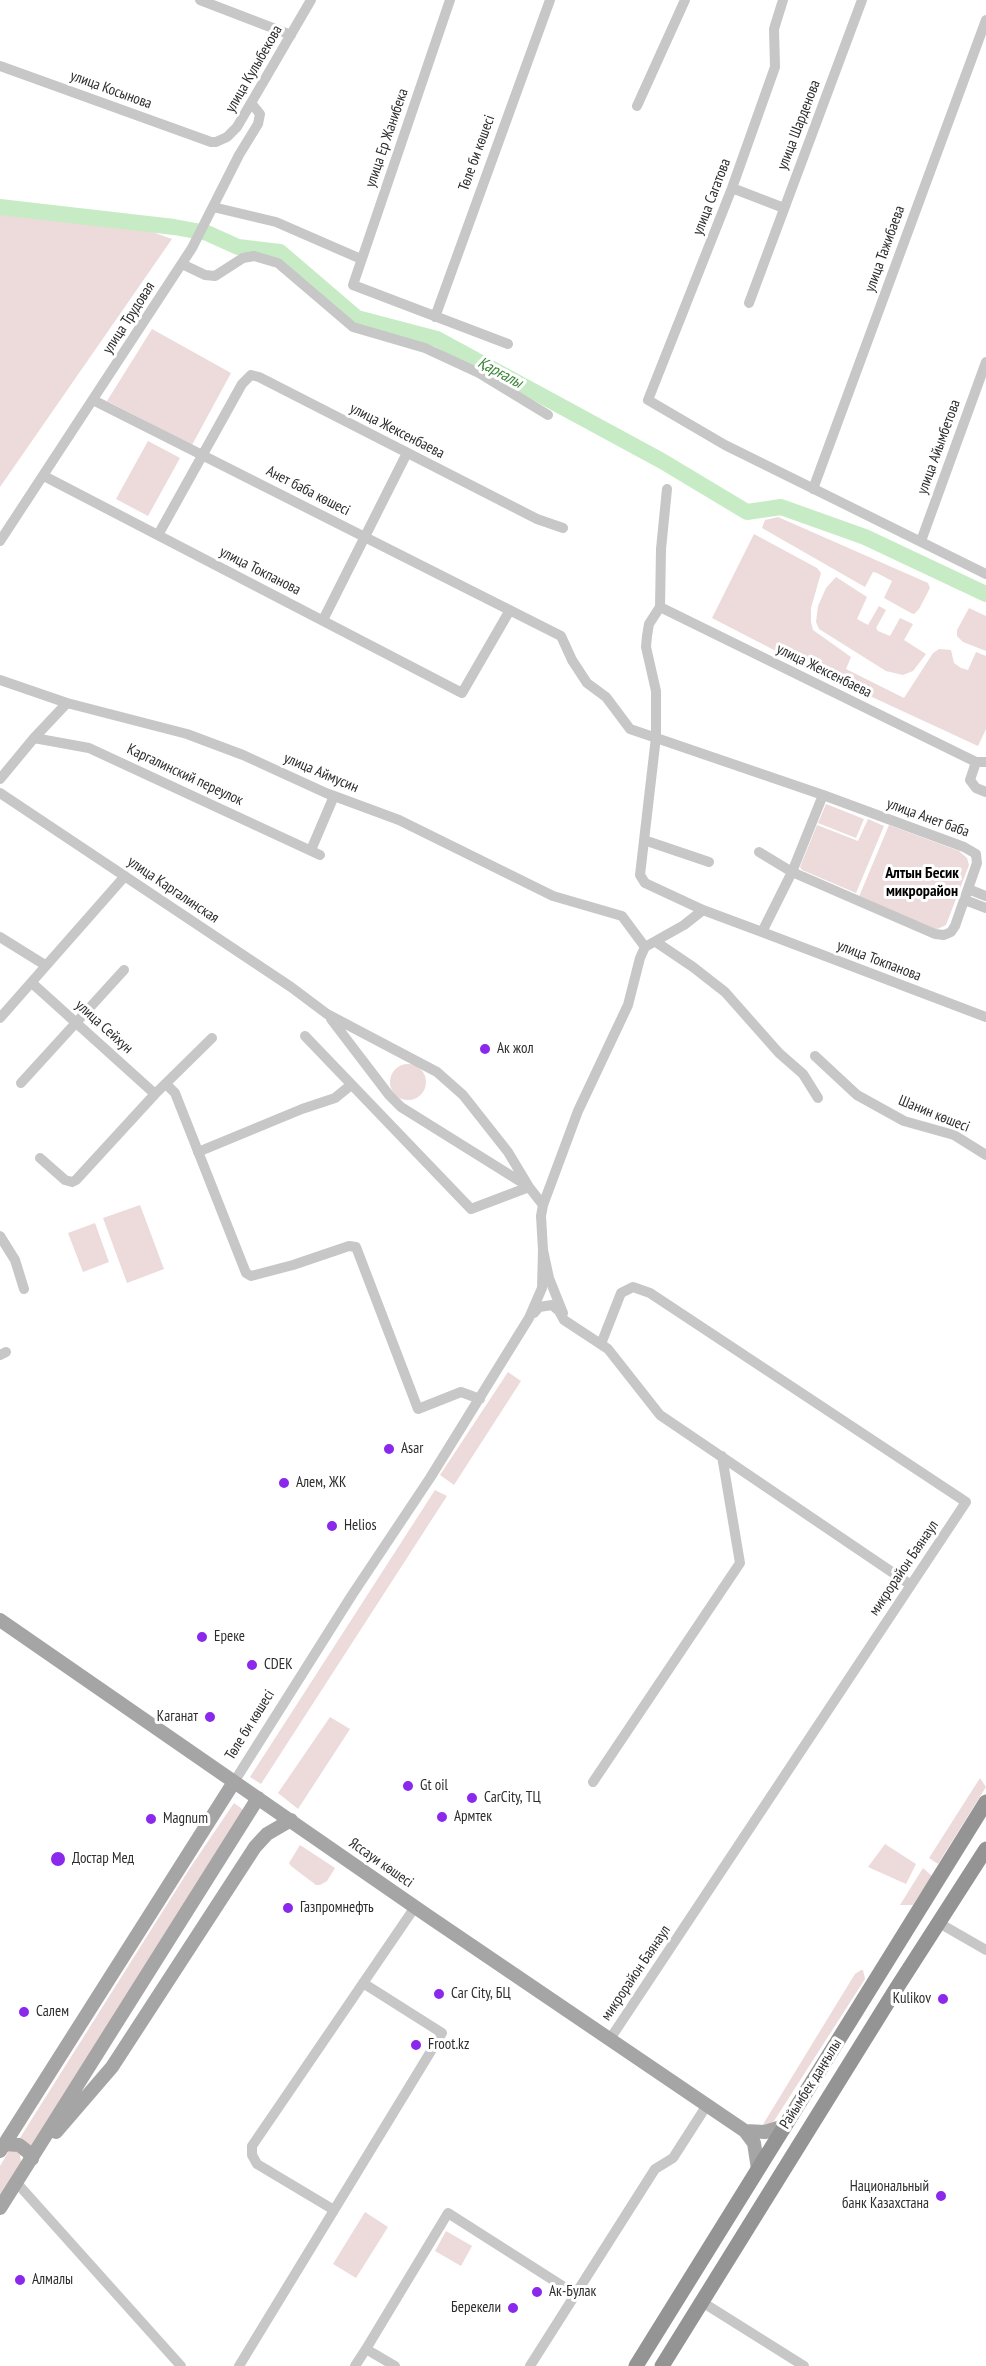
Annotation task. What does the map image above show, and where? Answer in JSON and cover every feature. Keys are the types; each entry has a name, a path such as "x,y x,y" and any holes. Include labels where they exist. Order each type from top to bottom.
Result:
{"highway":[{"name":"Райымбек даңғылы","path":"636,2366 986,1802"},
{"name":"Райымбек даңғылы","path":"662,2366 896,1989 986,1849"}],"main road":[{"name":"Яссауи көшесі","path":"0,1620 415,1907 745,2130"},
{"name":"Төле би көшесі","path":"2,2148 234,1782"},
{"path":"0,2208 258,1798"},
{"path":"29,2162 112,2067 255,1847 267,1834 291,1820"},
{"path":"745,2130 765,2132 784,2126"},
{"path":"745,2130 754,2143 758,2169"},
{"path":"2,2148 19,2145 29,2162"}],"street":[{"path":"200,0 291,35"},
{"name":"улица Кулыбекова","path":"212,142 227,137 237,127 311,0"},
{"name":"улица Ер Жанибека","path":"435,317 353,285 450,0"},
{"name":"Төле би көшесі","path":"435,317 550,0"},
{"path":"637,106 685,0"},
{"name":"улица Сагатова","path":"783,0 774,29 775,67 732,188 648,400 725,445 813,489"},
{"name":"улица Шарденова","path":"749,303 862,0"},
{"name":"улица Тажибаева","path":"813,489 986,20"},
{"name":"улица Косынова","path":"0,67 212,142"},
{"name":"улица Трудовая","path":"0,541 192,248 258,124 260,114 252,104"},
{"path":"732,188 784,208"},
{"path":"213,207 276,222 362,259"},
{"path":"182,264 205,275 215,276 243,258 254,256 278,263 353,327 425,348 479,373 548,415"},
{"path":"435,317 508,344"},
{"name":"улица Айымбетова","path":"921,541 986,362"},
{"name":"улица Жексенбаева","path":"201,454 245,379 251,375 259,376 537,519 563,528"},
{"name":"Анет баба көшесі","path":"93,400 561,636 572,660 587,682 606,697 630,729 656,737"},
{"path":"323,620 363,536 407,453"},
{"path":"158,535 201,454"},
{"name":"улица Токпанова","path":"44,476 462,693 510,610"},
{"path":"667,489 661,549 660,607 649,624 646,647 656,692 656,737 644,840 709,862"},
{"path":"813,489 986,574"},
{"name":"улица Жексенбаева","path":"660,607 981,762 970,780 975,788 986,792"},
{"name":"улица Аймусин","path":"0,680 66,704 187,734 243,755 334,796 399,820 553,896 622,916 645,947"},
{"path":"0,779 66,704"},
{"name":"улица Анет баба","path":"656,737 821,799 973,851 978,860 954,929 948,934 938,935 792,873"},
{"name":"Каргалинский переулок","path":"34,738 90,748 315,853 334,796"},
{"name":"улица Каргалинская","path":"0,793 291,987 327,1014"},
{"path":"763,929 792,873 821,799"},
{"name":"улица Токпанова","path":"644,840 640,875 645,883 702,910 763,929 986,1017"},
{"path":"759,852 792,873"},
{"path":"0,1018 125,876"},
{"path":"968,889 986,896"},
{"path":"964,900 986,908"},
{"path":"564,1320 563,1311 549,1278 543,1250 543,1205 578,1111 628,1005 645,947 684,925 702,910"},
{"path":"0,937 45,965"},
{"path":"656,942 725,992 779,1053 803,1074 818,1098"},
{"path":"21,1083 124,970"},
{"name":"улица Сейхун","path":"33,983 155,1094"},
{"path":"327,1014 388,1095 401,1107 529,1187"},
{"path":"327,1014 437,1072 463,1095 508,1152 543,1205"},
{"path":"305,1036 471,1209 529,1187"},
{"path":"40,1158 65,1180 72,1182 76,1180 155,1094 212,1038"},
{"name":"Шанин көшесі","path":"814,1056 857,1095 904,1121 954,1136 986,1155"},
{"path":"166,1084 175,1093 246,1273 251,1276 293,1266 350,1246 356,1247 418,1409 461,1392 480,1399"},
{"path":"198,1152 302,1109 335,1098 351,1085"},
{"path":"0,1236 15,1260 24,1289"},
{"name":"Төле би көшесі","path":"234,1782 480,1399 529,1318 542,1287 543,1250"},
{"name":"микрорайон Баянаул","path":"602,1344 621,1293 633,1287 650,1293 966,1502 610,2039"},
{"path":"529,1318 539,1307 552,1305 564,1320 602,1344 660,1415 911,1585"},
{"path":"593,1782 740,1563 722,1456"},
{"path":"334,2210 257,2164 252,2155 252,2146 415,1907"},
{"path":"939,1923 986,1950"},
{"path":"239,2366 442,2032 363,1983"},
{"path":"530,2366 655,2169 673,2158 706,2105"},
{"path":"16,2182 181,2366"},
{"path":"355,2366 448,2213 575,2294"},
{"path":"702,2302 804,2366"},
{"path":"366,2349 394,2366"}],"shaded area":[{"path":"0,214 141,228 172,239 0,487"},
{"path":"152,329 231,373 192,445 107,401"},
{"path":"148,441 180,458 148,516 116,499"},
{"path":"778,517 928,583 930,588 919,609 914,614 884,598 892,581 877,573 873,572 865,587 762,528 765,520"},
{"path":"754,534 817,568 821,573 811,608 813,630 851,657 846,669 904,698 933,653 939,649 951,650 954,663 968,670 976,652 986,656 986,729 978,746 805,666 712,618"},
{"path":"836,577 867,597 857,619 868,625 879,606 886,610 876,628 878,631 890,636 900,618 913,624 904,640 926,654 913,671 903,675 886,671 819,629 816,622 818,606 826,588"},
{"path":"969,608 986,616 986,651 963,642 957,636 957,630"},
{"path":"826,804 864,819 856,838 818,823"},
{"path":"868,819 884,826 856,893 802,870 800,867 817,825 858,841"},
{"path":"889,825 959,851 967,858 969,865 946,925 931,932 858,899"},
{"path":"408,1064 421,1069 426,1082 421,1095 408,1100 395,1095 390,1082 395,1069"},
{"path":"140,1205 164,1269 127,1283 103,1218"},
{"path":"95,1223 109,1262 83,1272 68,1233"},
{"path":"508,1372 521,1381 454,1485 440,1475"},
{"path":"435,1490 447,1496 261,1784 250,1777"},
{"path":"330,1717 350,1729 298,1809 278,1793"},
{"path":"980,1778 986,1787 938,1864 929,1858"},
{"path":"234,1803 245,1811 30,2149 18,2141 190,1868"},
{"path":"885,1844 916,1864 906,1884 868,1867"},
{"path":"300,1845 335,1868 327,1881 316,1885 291,1866 289,1863"},
{"path":"923,1868 932,1876 913,1905 900,1905"},
{"path":"863,1970 865,1979 774,2121 765,2127 762,2126 855,1974"},
{"path":"14,2150 20,2155 21,2162 0,2196 0,2166 9,2151"},
{"path":"365,2212 388,2227 356,2278 333,2264"},
{"path":"446,2231 472,2246 461,2266 435,2251"}],"waterway":[{"name":"Қарғалы","path":"0,207 174,227 207,233 238,247 280,252 357,318 437,339 662,461 747,512 781,507 865,537 986,594"}],"place":[{"name":"Ак жол","path":"485,1049"},
{"name":"Asar","path":"389,1449"},
{"name":"Алем, ЖК","path":"284,1483"},
{"name":"Helios","path":"332,1526"},
{"name":"Ереке","path":"202,1637"},
{"name":"CDEK","path":"252,1665"},
{"name":"Каганат","path":"210,1717"},
{"name":"Gt oil","path":"408,1786"},
{"name":"CarCity, ТЦ","path":"472,1798"},
{"name":"Армтек","path":"442,1817"},
{"name":"Magnum","path":"151,1819"},
{"name":"Достар Мед","path":"58,1859"},
{"name":"Газпромнефть","path":"288,1908"},
{"name":"Car City, БЦ","path":"439,1994"},
{"name":"Kulikov","path":"943,1999"},
{"name":"Салем","path":"24,2012"},
{"name":"Froot.kz","path":"416,2045"},
{"name":"Национальный банк Казахстана","path":"941,2196"},
{"name":"Алмалы","path":"20,2280"},
{"name":"Ак-Булак","path":"537,2292"},
{"name":"Берекели","path":"513,2308"}],"district":[{"name":"Алтын Бесик микрорайон","path":"922,882"}]}
